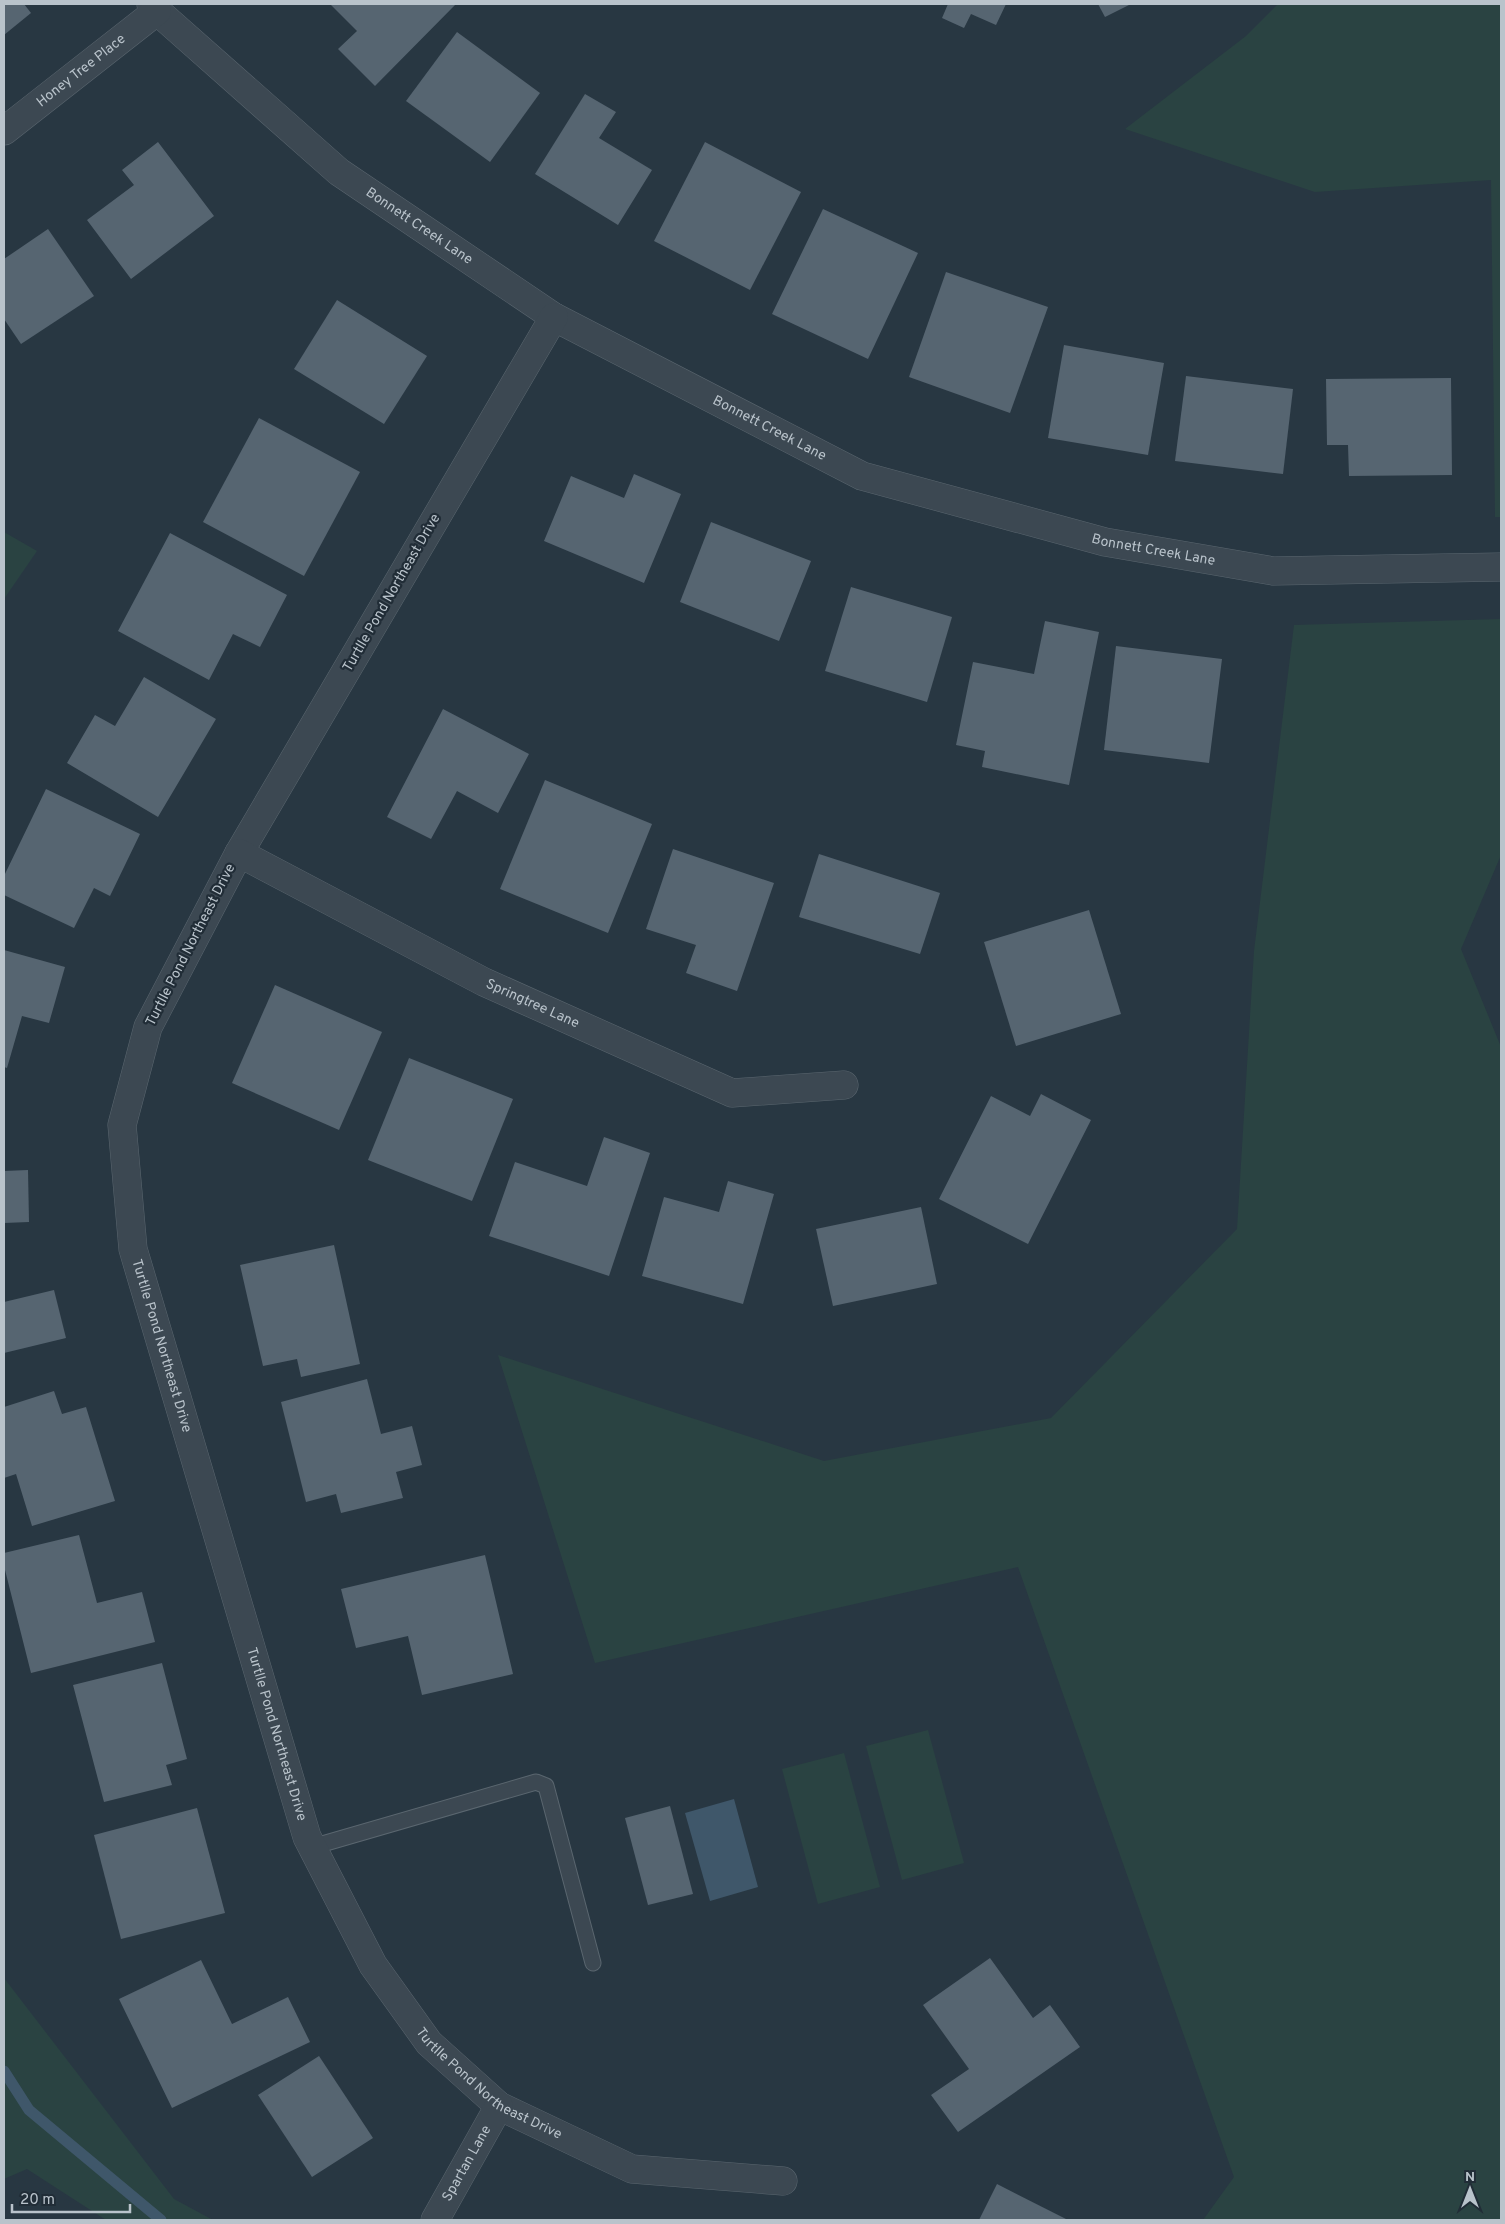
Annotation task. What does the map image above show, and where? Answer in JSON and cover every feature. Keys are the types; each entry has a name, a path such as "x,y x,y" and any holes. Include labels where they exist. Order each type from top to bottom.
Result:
{"street":[{"name":"Honey Tree Place","path":"4,131 154,7"},
{"name":"Bonnett Creek Lane","path":"154,7 339,172 554,317 862,476 1105,542 1273,571 1501,567"},
{"name":"Turtlle Pond Northeast Drive","path":"554,317 239,853 148,1027 122,1125 133,1249 307,1837 373,1965 428,2043 499,2106 632,2169 783,2181"},
{"name":"Springtree Lane","path":"239,853 484,982 732,1093 844,1085"},
{"name":"Spartan Lane","path":"435,2220 499,2106"}],"lane":[{"path":"312,1847 536,1782 546,1786 593,1964"}],"green space":[{"path":"1278,4 1501,4 1501,517 1495,517 1491,180 1315,192 1125,129 1246,36"},
{"path":"4,532 37,551 4,599"},
{"path":"1501,619 1501,855 1461,949 1501,1047 1501,2220 1203,2220 1234,2177 1018,1567 595,1663 498,1355 824,1461 1051,1418 1237,1229 1254,951 1294,625"},
{"path":"928,1730 964,1863 902,1880 866,1746"},
{"path":"844,1753 880,1887 818,1904 782,1769"},
{"path":"4,1978 174,2199 213,2220 106,2220 27,2169 4,2179"}],"water":[{"path":"734,1799 758,1887 710,1901 685,1813"}],"building":[{"path":"4,4 24,4 31,13 4,35"},
{"path":"330,4 456,4 375,86 338,49 357,31"},
{"path":"948,4 1006,4 996,25 971,14 964,28 942,18"},
{"path":"1098,4 1131,4 1105,17"},
{"path":"457,32 540,93 490,162 406,101"},
{"path":"585,94 616,112 599,138 652,170 618,225 535,174"},
{"path":"158,142 214,216 131,279 87,220 134,185 122,170"},
{"path":"705,142 801,192 750,290 654,241"},
{"path":"823,209 918,253 868,359 772,314"},
{"path":"48,229 94,296 21,344 4,319 4,259"},
{"path":"946,272 1048,307 1010,413 909,377"},
{"path":"337,300 427,356 384,424 294,369"},
{"path":"1064,345 1164,363 1148,455 1048,438"},
{"path":"1186,376 1293,389 1283,474 1175,461"},
{"path":"1451,378 1452,475 1349,476 1348,445 1327,445 1326,379"},
{"path":"259,418 360,472 304,576 203,522"},
{"path":"634,474 681,494 644,583 544,541 571,476 624,498"},
{"path":"711,522 811,561 779,641 680,602"},
{"path":"170,533 287,595 260,647 233,634 209,680 118,631"},
{"path":"851,587 952,617 927,702 825,671"},
{"path":"1045,621 1099,632 1069,785 982,767 985,751 956,745 973,662 1034,674"},
{"path":"1116,646 1222,659 1209,763 1104,750"},
{"path":"144,677 216,719 158,817 67,763 95,715 115,726"},
{"path":"443,709 529,754 498,813 457,791 431,839 387,817"},
{"path":"545,780 652,824 608,933 500,889"},
{"path":"46,789 140,834 110,896 94,888 74,928 4,895 4,876"},
{"path":"673,849 774,883 737,991 686,973 696,945 646,929"},
{"path":"819,854 940,893 920,954 799,917"},
{"path":"1089,910 1121,1014 1016,1046 984,942"},
{"path":"4,950 65,967 49,1023 22,1016 7,1068 4,1067"},
{"path":"275,985 382,1032 339,1130 232,1083"},
{"path":"409,1058 513,1099 472,1201 368,1160"},
{"path":"1041,1094 1091,1120 1028,1244 939,1199 991,1096 1030,1116"},
{"path":"604,1137 650,1153 609,1276 489,1236 515,1162 587,1186"},
{"path":"28,1170 29,1222 4,1223 4,1171"},
{"path":"728,1181 774,1194 743,1304 642,1276 664,1197 719,1212"},
{"path":"921,1207 937,1284 833,1306 816,1229"},
{"path":"334,1245 360,1364 301,1377 297,1359 263,1366 240,1265"},
{"path":"54,1290 66,1338 4,1353 4,1302"},
{"path":"367,1379 381,1434 412,1426 422,1465 396,1472 403,1498 341,1513 336,1494 306,1502 281,1402"},
{"path":"54,1391 62,1414 86,1407 115,1501 32,1526 16,1474 4,1478 4,1407"},
{"path":"79,1535 97,1603 142,1592 155,1642 31,1673 4,1566 4,1553"},
{"path":"485,1555 513,1674 422,1695 408,1636 356,1648 341,1589"},
{"path":"162,1663 187,1759 166,1765 172,1785 104,1802 73,1685"},
{"path":"670,1806 693,1894 648,1905 625,1818"},
{"path":"197,1808 225,1913 121,1939 94,1835"},
{"path":"990,1958 1033,2018 1050,2005 1080,2047 958,2132 931,2095 969,2069 923,2005"},
{"path":"201,1960 232,2024 288,1997 310,2042 172,2108 119,1999"},
{"path":"319,2056 373,2138 312,2177 258,2095"},
{"path":"997,2184 1068,2220 979,2220"}],"waterway":[{"path":"4,2071 29,2110 161,2220"}]}
